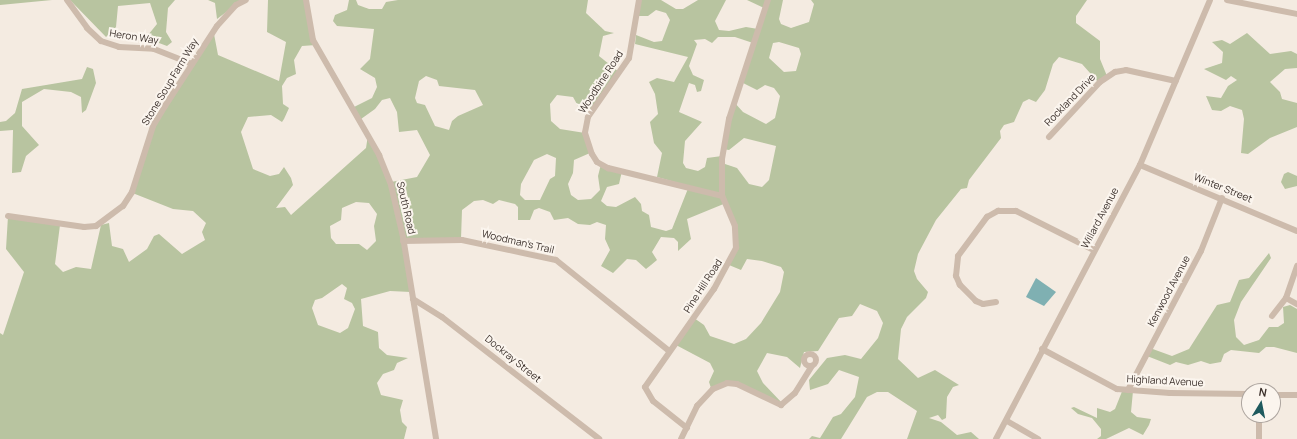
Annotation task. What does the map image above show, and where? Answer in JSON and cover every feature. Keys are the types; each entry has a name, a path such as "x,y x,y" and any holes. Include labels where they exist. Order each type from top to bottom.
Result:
{"street":[{"name":"Heron Way","path":"67,0 87,28 101,41 119,47 154,49 192,64"},
{"name":"Stone Soup Farm Way","path":"8,216 84,228 96,226 110,218 132,192 153,126 226,14 246,0"},
{"name":"South Road","path":"306,0 313,40 379,155 391,185 403,241 436,439"},
{"name":"Woodbine Road","path":"639,0 629,58 588,117 585,133 592,154 597,162 608,168 722,196"},
{"name":"Pine Hill Road","path":"687,428 646,392 645,387 714,289 736,248 736,226 722,196 722,159 726,133 768,0"},
{"name":"Willard Avenue","path":"996,439 1007,421 1042,349 1140,165 1210,0"},
{"path":"1227,0 1297,14"},
{"name":"Rockland Drive","path":"1048,137 1100,82 1116,72 1126,70 1176,81"},
{"name":"Winter Street","path":"1140,165 1222,198 1297,231"},
{"name":"Kenwood Avenue","path":"1128,390 1201,251 1222,198"},
{"path":"996,302 983,304 976,301 960,285 956,276 958,256 987,217 998,211 1016,211 1094,250"},
{"name":"Woodman's Trail","path":"403,241 462,240 556,260 669,351"},
{"path":"1272,316 1286,298 1297,266"},
{"path":"1286,298 1297,304"},
{"name":"Dockray Street","path":"413,299 442,316 599,439"},
{"name":"Highland Avenue","path":"1042,349 1111,387 1128,390 1241,394"},
{"path":"681,439 697,406 712,388 727,383 737,384 781,405 795,393 812,366"},
{"path":"1281,395 1297,395"},
{"path":"1007,421 1038,439"},
{"path":"1259,423 1259,439"}],"green space":[{"path":"0,0 52,0 0,5"},
{"path":"70,0 175,0 168,8 166,32 172,42 167,46 151,40 148,35 157,24 150,3 118,6 116,27 106,37"},
{"path":"208,0 242,0 217,19 215,3"},
{"path":"268,0 306,0 316,45 302,46 294,60 296,74 287,78 282,86 283,104 289,108 284,119 282,122 271,115 248,117 241,132 253,169 270,176 279,174 284,167 291,178 293,185 276,208 285,207 291,215 366,148 368,135 391,182 417,177 430,155 417,130 399,132 397,112 390,98 382,100 375,109 361,119 354,107 372,98 377,87 375,78 360,69 370,59 374,29 337,26 333,21 335,15 347,10 349,0 356,0 358,5 369,9 382,9 386,2 398,0 588,0 586,13 605,31 614,33 603,36 599,56 619,72 592,110 578,106 573,97 557,95 550,104 551,121 560,129 585,133 590,153 574,160 573,173 568,184 571,195 578,200 591,199 600,190 598,176 601,164 622,171 619,184 607,187 601,201 607,206 616,207 635,197 641,204 642,211 649,215 651,227 666,231 672,229 689,186 657,177 662,153 654,143 650,122 658,114 655,94 649,82 657,78 674,82 688,57 635,44 636,35 654,42 662,41 670,20 666,13 656,10 648,16 637,16 637,0 661,0 676,9 683,9 698,0 726,0 715,21 719,30 729,31 746,27 758,29 764,8 747,0 783,0 779,19 781,24 791,28 809,22 814,4 811,0 1087,0 1076,16 1076,23 1100,41 1100,59 1107,76 1098,82 1082,64 1059,57 1053,64 1045,90 1036,102 1029,99 1023,102 1014,122 1004,125 1000,131 1001,138 969,180 967,188 961,189 936,220 918,254 914,271 917,279 928,292 926,298 907,317 901,329 898,359 918,378 935,370 959,385 953,387 947,397 946,418 942,420 938,415 929,418 941,422 957,435 971,432 979,439 907,439 917,411 888,392 877,392 867,397 841,439 809,439 812,436 820,438 833,417 841,414 855,397 859,377 839,370 828,384 810,390 809,380 827,358 845,355 861,359 878,338 883,323 877,311 860,304 852,316 839,318 818,351 804,352 800,368 787,357 767,353 757,371 763,383 783,404 738,383 711,388 709,382 714,371 710,363 676,345 694,318 704,325 710,336 734,344 746,339 761,323 780,292 784,272 781,267 762,261 747,259 741,270 729,265 737,239 726,203 687,219 691,239 678,251 678,242 674,238 661,237 652,252 657,260 646,269 636,260 627,259 613,273 601,266 610,250 605,239 606,225 597,222 590,225 578,224 568,218 554,220 550,212 539,208 534,210 530,220 518,220 518,207 515,204 499,200 493,204 483,200 474,201 462,210 461,239 404,240 411,292 390,291 361,299 363,326 378,332 379,348 387,355 408,358 397,363 394,370 383,374 377,383 381,395 403,400 400,410 402,422 407,427 404,439 0,439 0,333 3,335 24,272 6,249 8,216 60,225 55,264 63,272 76,267 91,269 101,225 109,223 112,246 123,249 129,262 147,249 154,236 159,234 182,254 205,240 202,232 206,223 193,211 173,209 130,192 156,116 214,34 218,55 279,81 286,42 267,32","holes":["718,37 735,37 753,43 741,82 757,90 765,85 774,88 780,96 775,118 766,124 743,112 734,102 723,149 729,150 744,138 776,146 769,180 762,187 749,184 737,168 722,163 722,156 707,158 705,167 698,171 686,168 683,163 685,141 702,122 679,112 689,83 695,85 697,92 701,91 704,80 693,75 689,66 697,44 694,40 705,39 712,43","779,42 799,48 801,54 796,71 784,72 769,58 773,43","426,76 437,80 439,86 475,90 483,105 458,116 452,121 449,130 435,126 425,105 417,103 415,98 419,81","547,154 556,158 555,176 550,179 540,200 525,200 520,195 521,184 534,160","356,202 369,203 377,214 374,226 376,241 367,250 359,244 336,244 331,238 330,226 341,220 342,208","342,284 347,288 344,299 352,303 355,309 348,328 340,333 318,325 312,308 315,300 322,298"]},
{"path":"1247,33 1270,54 1291,51 1297,54 1297,68 1285,69 1270,82 1280,92 1282,99 1297,103 1297,127 1270,138 1248,154 1241,153 1244,119 1242,110 1230,106 1221,111 1212,110 1206,96 1221,98 1228,86 1237,80 1231,76 1226,80 1204,69 1222,63 1223,52 1212,42 1222,40 1230,44"},
{"path":"87,67 93,69 96,83 86,110 82,113 81,97 71,92 44,89 22,102 22,126 39,145 26,156 21,172 12,173 13,130 0,131 0,122 6,121 15,113 22,89 82,79"},
{"path":"1288,172 1297,176 1297,186 1285,189 1281,182 1284,174"},
{"path":"1269,253 1271,258 1241,302 1234,320 1236,337 1244,345 1259,340 1269,327 1278,327 1284,323 1283,307 1290,305 1297,309 1297,353 1274,347 1266,347 1259,353 1231,350 1224,354 1221,362 1210,364 1201,361 1188,365 1176,362 1170,365 1147,356 1150,348 1172,356 1189,349 1217,305 1230,302 1239,280 1249,278"},
{"path":"1123,389 1133,391 1131,412 1137,417 1151,419 1149,425 1143,435 1129,428 1106,439 1097,439 1101,436 1101,429 1092,418 1078,414 1071,408 1074,407 1097,418 1097,408 1110,412 1115,409"}],"water":[{"path":"1036,278 1056,292 1044,306 1026,297"}]}
